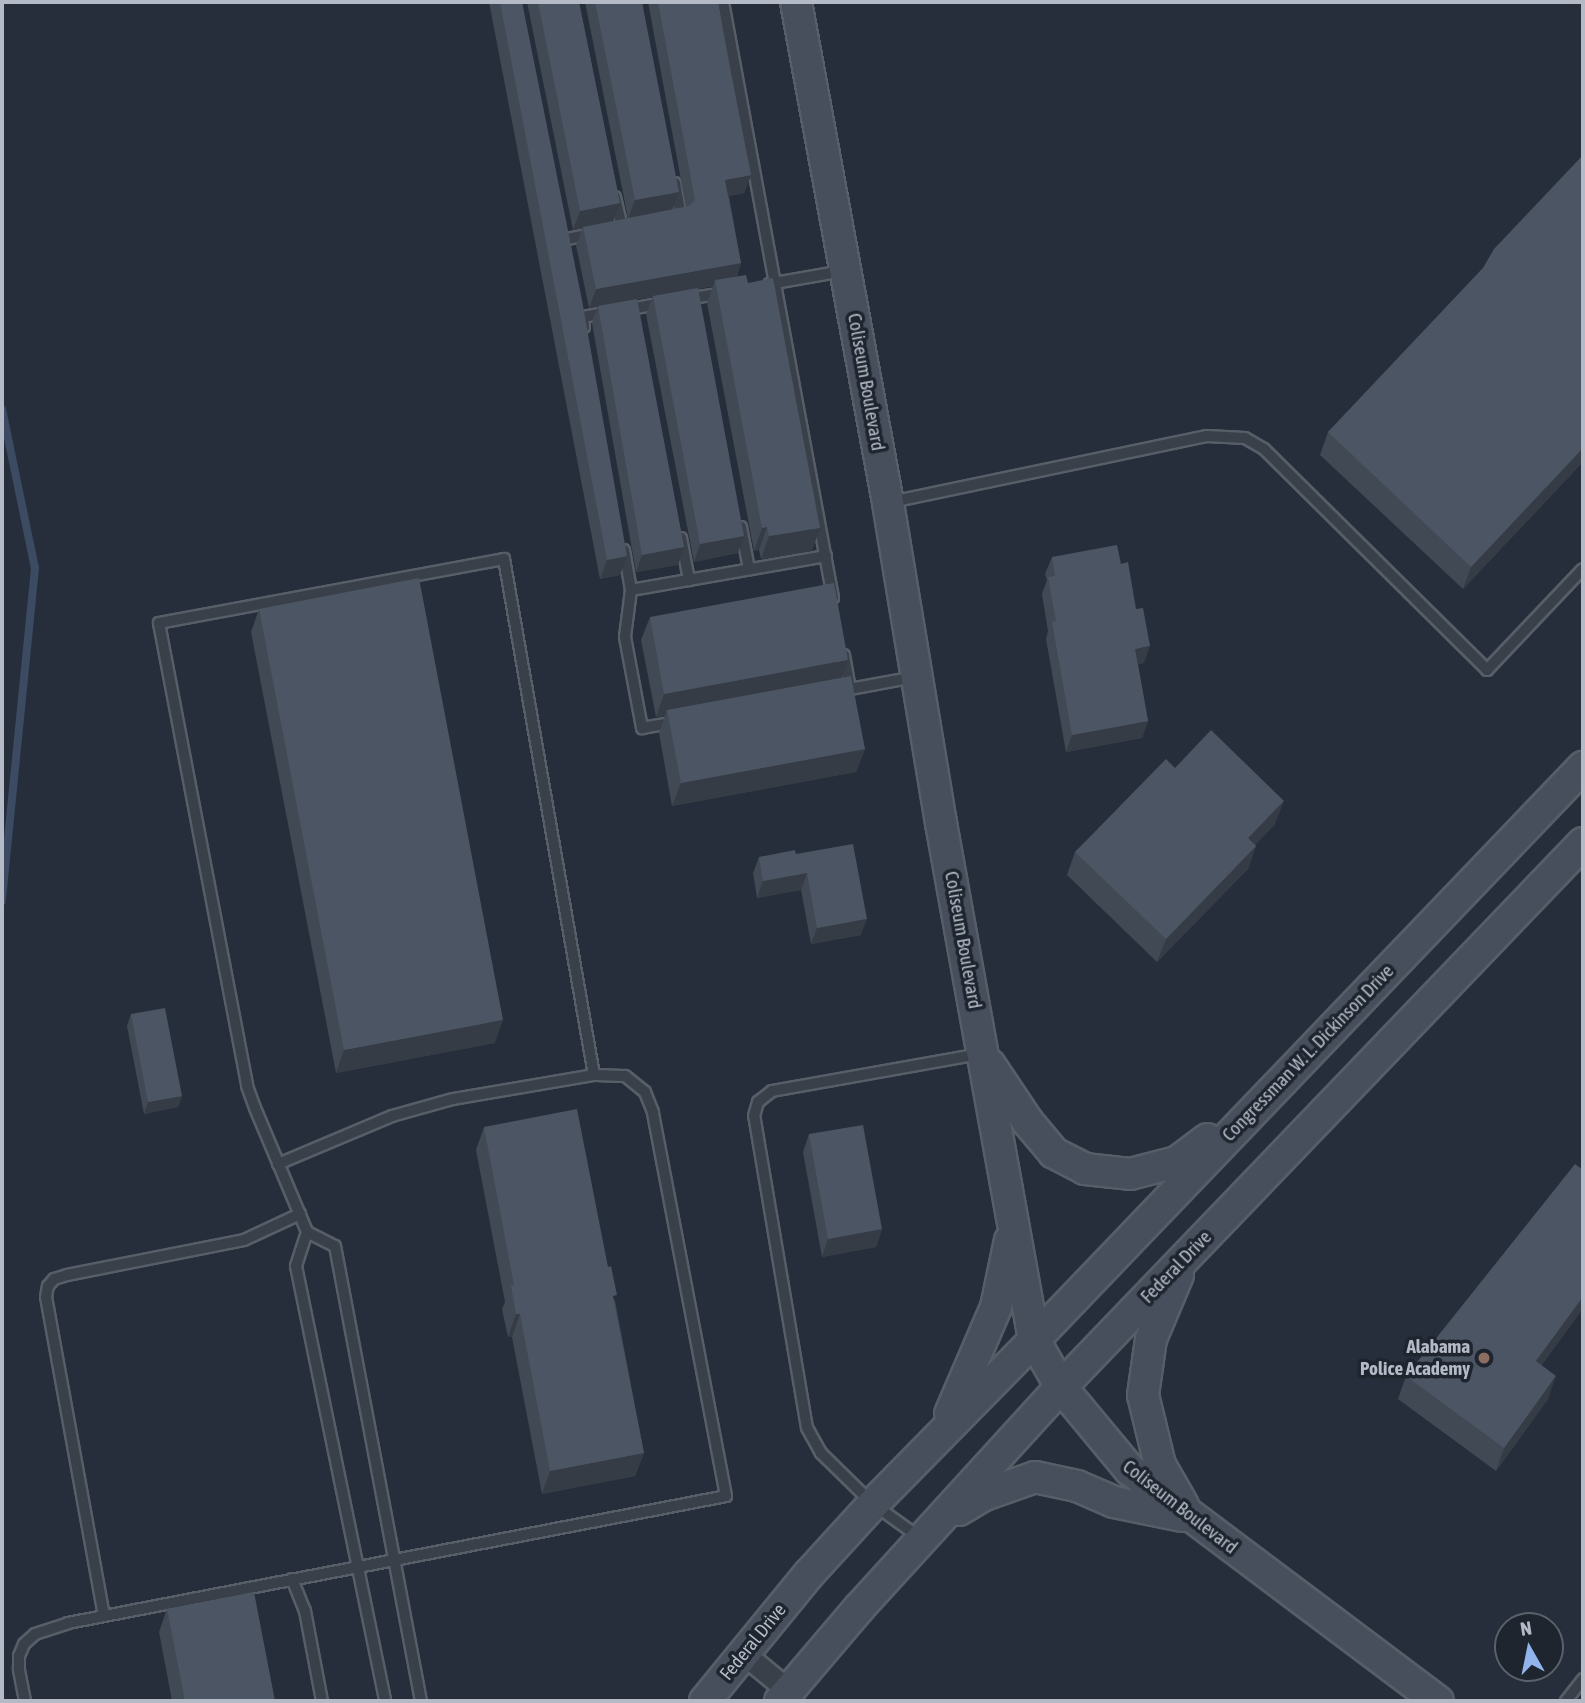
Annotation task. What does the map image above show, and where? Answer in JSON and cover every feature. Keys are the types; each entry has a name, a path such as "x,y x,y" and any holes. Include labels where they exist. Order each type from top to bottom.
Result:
{"main road":[{"name":"Coliseum Boulevard","path":"796,2 888,503 1034,1340 1061,1387 1130,1470 1438,1701"},
{"name":"Congressman W. L. Dickinson Drive","path":"1034,1340 1583,766"},
{"name":"Federal Drive","path":"785,1696 928,1532 1061,1387 1583,843"},
{"path":"983,1054 1028,1122 1054,1153 1085,1169 1119,1173 1130,1174 1177,1162 1277,1085"},
{"path":"943,1430 996,1307 1014,1223"},
{"path":"1188,1255 1151,1339 1143,1395 1160,1465 1190,1517"},
{"name":"Federal Drive","path":"705,1701 743,1653 873,1504 1034,1340"},
{"path":"928,1532 984,1495 1035,1476 1077,1486 1114,1502 1190,1517"}],"street":[{"path":"743,1653 785,1696"}],"lane":[{"path":"723,2 835,609"},
{"path":"669,219 681,217 673,177"},
{"path":"614,188 621,228"},
{"path":"564,226 569,252"},
{"path":"567,239 634,226"},
{"path":"750,288 846,271"},
{"path":"583,317 737,290"},
{"path":"698,297 701,310"},
{"path":"580,304 587,344"},
{"path":"637,307 640,321"},
{"path":"888,503 1207,436 1245,438 1264,449 1487,670 1583,569"},
{"path":"738,515 748,569"},
{"path":"678,526 689,580"},
{"path":"621,536 631,590 625,638 642,728 681,721"},
{"path":"631,590 826,556"},
{"path":"385,1701 296,1266 307,1232 247,1086 159,623 504,559 594,1075"},
{"path":"842,649 850,689"},
{"path":"837,691 917,677"},
{"path":"928,1532 873,1504 821,1453 807,1428 754,1116 758,1102 772,1091 983,1054"},
{"path":"25,1701 19,1669 24,1644 34,1634 104,1616 726,1496 653,1112 645,1093 625,1076 594,1075 453,1099 404,1113 278,1164"},
{"path":"104,1616 46,1297 48,1286 54,1279 67,1275 244,1240 300,1214"},
{"path":"307,1232 335,1246 421,1701"},
{"path":"292,1579 304,1611 322,1701"},
{"path":"1566,1701 1583,1679"}],"building":[{"path":"500,2 522,2 582,300 627,556 607,560"},
{"path":"538,2 579,2 620,203 580,211"},
{"path":"595,2 642,2 679,192 635,200"},
{"path":"658,2 717,2 751,175 725,180 741,263 596,289 583,227 689,206 695,200"},
{"path":"1583,155 1583,448 1471,567 1328,432 1483,268 1494,249"},
{"path":"746,275 748,283 773,278 820,528 769,536 767,527 762,528 715,280"},
{"path":"698,288 744,536 700,544 653,296"},
{"path":"637,299 684,547 642,555 598,306"},
{"path":"1117,545 1121,564 1128,562 1136,609 1143,608 1150,646 1135,649 1148,721 1072,735 1052,622 1056,621 1048,577 1055,576 1052,557"},
{"path":"419,578 503,1020 344,1050 259,609"},
{"path":"834,583 848,660 664,694 650,617"},
{"path":"851,676 865,749 681,783 667,710"},
{"path":"1211,730 1284,801 1248,838 1256,846 1166,939 1075,852 1166,759 1175,768"},
{"path":"853,844 867,919 817,928 807,873 763,881 759,857"},
{"path":"165,1008 182,1096 148,1102 131,1014"},
{"path":"577,1109 608,1267 611,1266 617,1295 613,1296 644,1453 550,1471 520,1314 516,1314 511,1286 514,1285 484,1127"},
{"path":"863,1125 882,1229 828,1239 809,1134"},
{"path":"1575,1164 1583,1170 1583,1297 1536,1361 1556,1376 1504,1448 1406,1376"},
{"path":"254,1592 275,1701 185,1701 167,1609"}],"waterway":[{"path":"2,409 35,568 2,901"}],"place":[{"name":"Alabama Police Academy","path":"1484,1358"}]}
